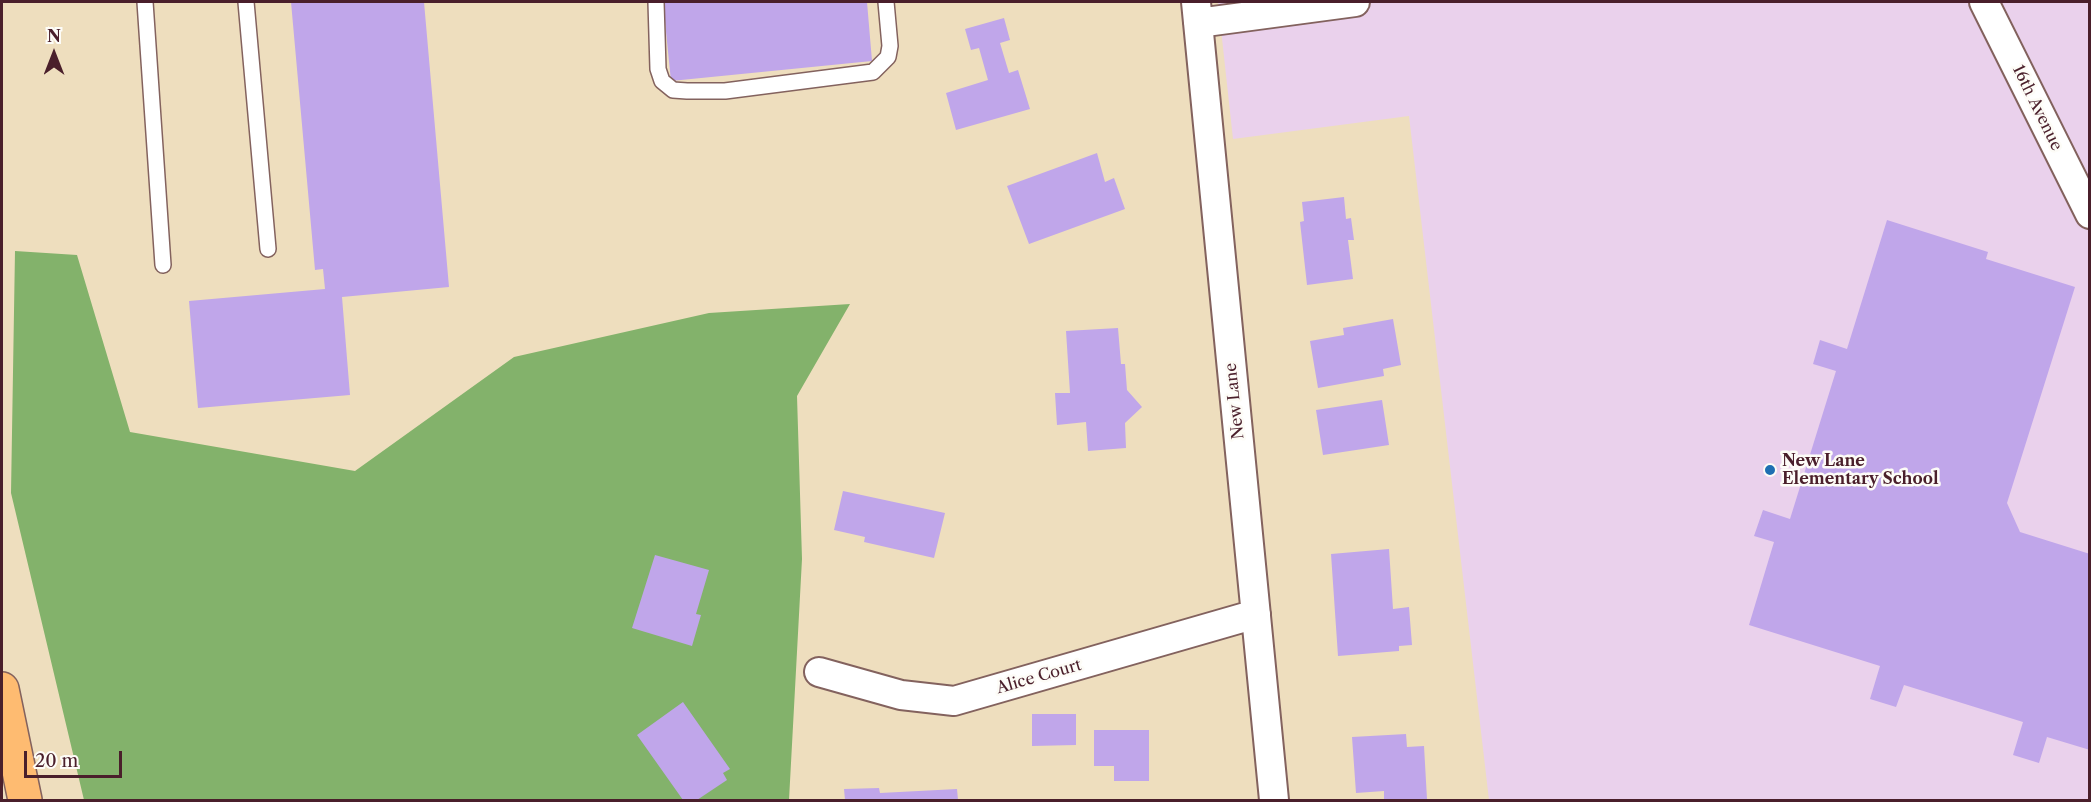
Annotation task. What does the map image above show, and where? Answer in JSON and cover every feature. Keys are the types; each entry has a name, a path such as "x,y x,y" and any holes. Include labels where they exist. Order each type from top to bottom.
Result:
{"highway":[{"path":"2,690 25,801"}],"street":[{"path":"1197,12 1355,2"},
{"name":"16th Avenue","path":"1984,2 2090,214"},
{"name":"New Lane","path":"1197,12 1274,801"},
{"name":"Alice Court","path":"819,672 901,694 954,701 1256,614"}],"lane":[{"path":"145,2 163,265"},
{"path":"246,2 268,249"},
{"path":"656,2 658,69 662,81 673,90 725,91 873,72 888,57 890,46 886,2"}],"shaded area":[{"name":"New Lane Elementary School","path":"1218,2 2089,2 2089,800 1489,800 1409,116 1233,139"}],"green space":[{"path":"15,251 77,255 130,432 355,471 514,357 709,313 850,304 797,396 802,559 789,800 84,800 11,493"}],"building":[{"path":"291,2 424,2 449,287 342,297 350,395 198,408 189,301 325,289 323,269 315,270"},
{"path":"663,2 867,2 872,61 671,81"},
{"path":"1004,18 1010,40 1000,43 1009,73 1018,70 1030,109 956,130 946,93 988,80 979,48 971,50 965,29"},
{"path":"1097,153 1105,182 1114,178 1125,209 1029,244 1007,186"},
{"path":"1344,197 1346,219 1351,218 1354,240 1348,240 1353,279 1307,285 1300,222 1304,221 1302,202"},
{"path":"1887,220 1988,252 1986,259 2075,287 2007,503 2020,532 2090,554 2090,750 2047,737 2039,763 2013,755 2023,722 1904,685 1896,707 1870,699 1880,666 1749,625 1774,542 1754,536 1763,510 1790,519 1836,371 1813,364 1820,340 1847,349"},
{"path":"1393,319 1401,365 1383,369 1384,376 1318,388 1310,341 1344,335 1343,328"},
{"path":"1118,328 1121,364 1125,364 1127,390 1142,407 1125,423 1126,448 1088,451 1086,422 1057,425 1055,393 1070,393 1066,331"},
{"path":"1382,400 1389,445 1323,455 1316,410"},
{"path":"843,491 945,513 934,558 864,542 865,537 834,530"},
{"path":"1389,549 1393,609 1409,607 1412,645 1399,646 1399,651 1338,656 1331,554"},
{"path":"655,555 709,570 696,614 701,615 692,646 632,628"},
{"path":"683,702 730,769 723,773 727,780 697,800 683,800 637,735"},
{"path":"1032,714 1076,714 1076,745 1032,746"},
{"path":"1094,730 1149,730 1149,781 1114,781 1114,766 1094,766"},
{"path":"1406,734 1407,747 1424,746 1427,799 1384,800 1384,791 1356,793 1352,737"},
{"path":"879,788 880,793 957,789 958,800 845,800 844,789"}],"place":[{"name":"New Lane Elementary School","path":"1770,470"}]}
